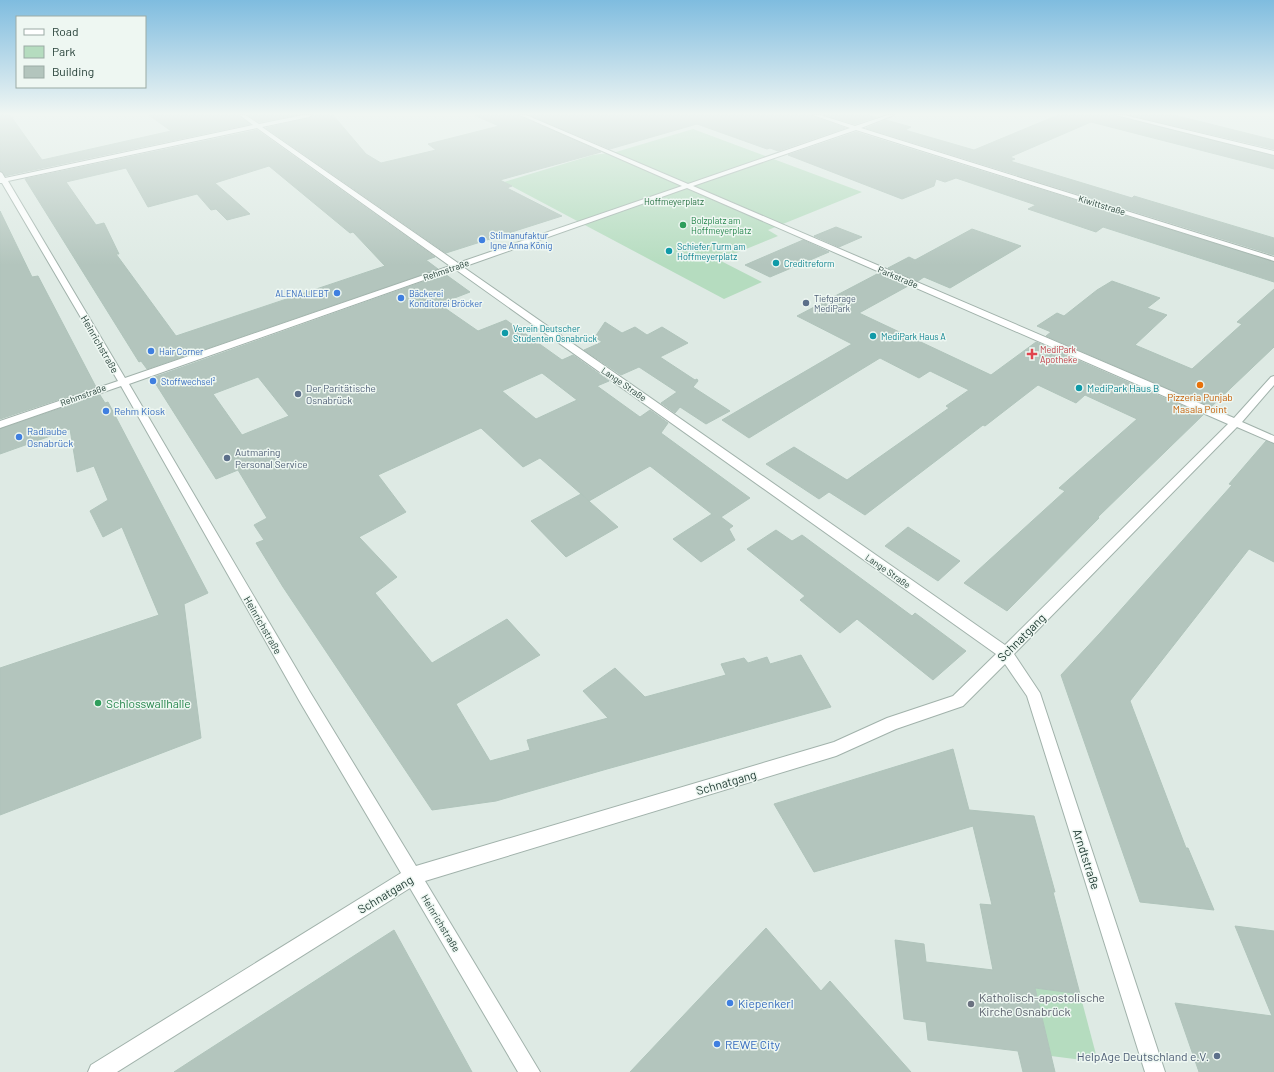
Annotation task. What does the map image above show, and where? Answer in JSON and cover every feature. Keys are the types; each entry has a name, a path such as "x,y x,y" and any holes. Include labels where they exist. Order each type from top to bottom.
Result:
{"street":[{"path":"1,178 65,165"},
{"name":"Lange Straße","path":"313,165 1005,653"},
{"name":"Parkstraße","path":"638,165 1018,328 1274,440"},
{"name":"Rehmstraße","path":"0,425 122,381 746,165"},
{"name":"Kiwittstraße","path":"976,165 1274,259"},
{"name":"Heinrichstraße","path":"1,178 122,381 301,691 530,1072"},
{"name":"Schnatgang","path":"98,1072 413,876 836,749 892,723 958,701 1235,422 1274,379"},
{"name":"Arndtstraße","path":"1005,653 1033,693 1155,1072"}],"green space":[{"name":"Hoffmeyerplatz","path":"560,165 790,165 862,192 768,230 778,236 719,260 762,282 724,299 504,182"},
{"path":"1035,988 1080,994 1098,1062 1051,1056"}],"building":[{"path":"0,165 57,165 5,176 0,171"},
{"path":"91,165 306,165 435,257 426,260 438,269 147,369 141,361 139,362 25,179","holes":["269,166 350,233 353,232 385,266 176,336 116,254 119,254 104,223 96,225 66,182 126,168 148,207 197,194 211,210 216,209 227,220 250,214 215,183"]},
{"path":"319,165 554,165 500,180 512,186 507,188 562,216 446,253"},
{"path":"814,165 962,165 1274,262 1274,282 1103,227 1096,232 1028,209 1036,205 956,178 945,182 936,179 934,186 902,199"},
{"path":"985,165 1023,165 1132,198 1134,196 1274,238 1274,255"},
{"path":"1259,165 1274,165 1274,169"},
{"path":"0,211 32,277 38,276 96,387 0,419"},
{"path":"836,227 862,237 839,247 814,236"},
{"path":"972,229 1021,246 950,288 924,277 918,281 888,268 909,257 915,260"},
{"name":"Creditreform","path":"803,240 829,252 770,277 745,265"},
{"path":"879,273 908,286 859,313 991,375 1036,342 1203,415 1098,517 1099,518 1007,611 964,583 1065,491 1059,488 1137,419 1085,395 1076,403 1038,385 865,515 829,492 819,499 766,464 794,447 847,480 949,408 946,406 969,390 930,371 919,378 880,358 749,438 722,420 852,344 797,316"},
{"path":"445,274 470,292 439,304 478,331 506,320 562,360 573,355 609,381 597,386 640,417 650,410 668,423 661,433 750,498 721,517 733,526 729,529 735,540 701,562 673,539 712,514 650,466 589,501 540,458 523,467 481,428 378,475 406,512 359,537 397,577 375,593 432,663 507,619 540,655 456,704 490,761 530,750 527,740 608,718 583,691 615,668 645,697 726,675 721,664 744,658 748,663 767,657 770,664 801,655 831,707 496,801 432,810 283,587 256,543 264,540 254,525 267,518 238,470 216,479 152,378","holes":["542,373 577,400 536,419 502,391","258,377 289,416 242,435 213,394"]},
{"path":"1112,281 1160,298 1147,308 1167,315 1135,345 1192,369 1242,324 1237,322 1274,289 1274,347 1211,407 1046,336 1051,332 1037,326 1057,313 1064,316 1097,290"},
{"path":"605,322 622,333 635,327 647,335 662,327 688,343 660,357 695,380 697,379 698,381 693,387 730,411 706,424 680,407 675,413 661,403 677,392 639,367 621,375 584,350 602,342 595,337"},
{"name":"Schlosswallhalle","path":"100,395 105,403 108,402 208,593 184,604 201,738 0,815 0,668 159,615 122,527 103,537 90,511 108,500 94,466 77,472 70,429 0,454 0,429"},
{"path":"1266,441 1274,444 1274,562 1249,549 1130,701 1186,848 1188,848 1214,910 1140,902 1061,675 1232,485 1229,484"},
{"path":"581,494 618,527 566,557 531,521"},
{"path":"908,527 960,561 938,581 885,546"},
{"path":"776,530 792,541 802,535 912,616 915,613 966,651 933,680 857,619 840,633 800,600 805,596 747,549"},
{"path":"953,749 969,810 1034,816 1055,892 1053,892 1080,994 1035,988 1055,1072 1023,1072 1018,1051 928,1040 926,1022 904,1019 895,940 924,944 926,962 993,970 980,904 992,905 973,826 814,872 774,804"},
{"path":"1235,926 1274,931 1274,1072 1199,1072 1175,1003 1272,1016"},
{"path":"766,928 821,991 830,981 911,1072 630,1072"},
{"path":"394,930 472,1072 174,1072 197,1057"}],"place":[{"name":"Bolzplatz am Hoffmeyerplatz","path":"683,225"},
{"name":"Stilmanufaktur Igne Anna König","path":"482,240"},
{"name":"Schiefer Turm am Hoffmeyerplatz","path":"669,251"},
{"name":"Creditreform","path":"776,263"},
{"name":"ALENA.LIEBT","path":"337,293"},
{"name":"Bäckerei Konditorei Bröcker","path":"401,298"},
{"name":"Tiefgarage MediPark","path":"806,303"},
{"name":"Verein Deutscher Studenten Osnabrück","path":"505,333"},
{"name":"MediPark Haus A","path":"873,336"},
{"name":"Hair Corner","path":"151,351"},
{"name":"MediPark Apotheke","path":"1032,354"},
{"name":"Stoffwechsel²","path":"153,381"},
{"name":"Pizzeria Punjab Masala Point","path":"1200,385"},
{"name":"MediPark Haus B","path":"1079,388"},
{"name":"Der Paritätische Osnabrück","path":"298,394"},
{"name":"Rehm Kiosk","path":"106,411"},
{"name":"Radlaube Osnabrück","path":"19,437"},
{"name":"Autmaring Personal Service","path":"227,458"},
{"name":"Schlosswallhalle","path":"98,703"},
{"name":"Kiepenkerl","path":"730,1003"},
{"name":"Katholisch-apostolische Kirche Osnabrück","path":"971,1004"},
{"name":"REWE City","path":"717,1044"},
{"name":"HelpAge Deutschland e.V.","path":"1217,1056"}]}
